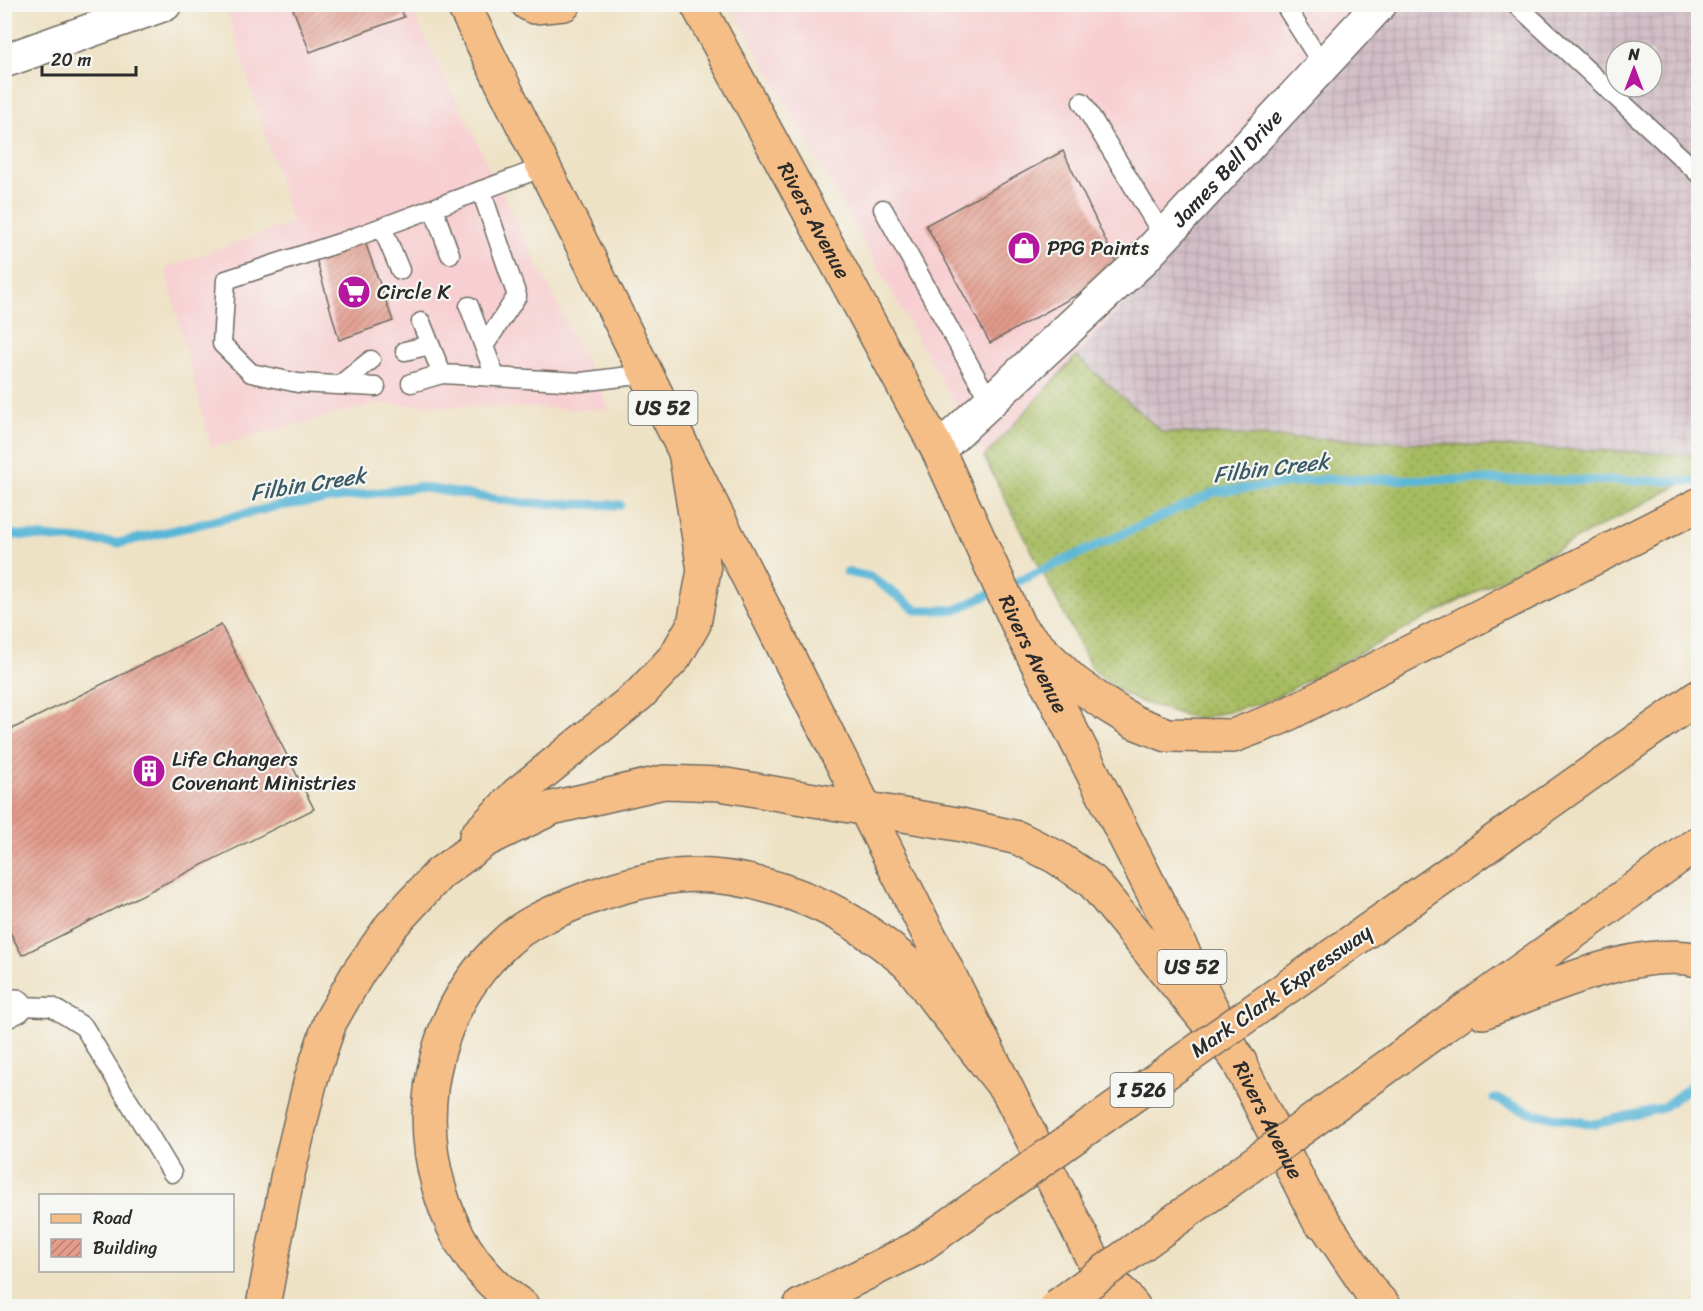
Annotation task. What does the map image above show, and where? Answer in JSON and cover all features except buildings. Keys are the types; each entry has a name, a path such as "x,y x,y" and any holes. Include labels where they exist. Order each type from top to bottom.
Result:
{"main road":[{"name":"US 52","path":"463,4 685,452 1116,1306"},
{"path":"528,4 534,7 564,4"},
{"name":"Rivers Avenue","path":"697,4 938,450 1020,629 1362,1306"},
{"path":"263,1306 287,1178 310,1079 330,1022 358,973 391,926 439,874 517,794 640,694 675,657 694,624 704,570 685,452"},
{"path":"1020,629 1073,681 1134,722 1167,735 1233,736 1280,718 1698,505"},
{"name":"Mark Clark Expressway","path":"835,1306 1698,697"},
{"path":"439,874 484,841 552,808 664,782 720,784 957,824 1018,838 1056,857 1092,881 1240,1062"},
{"path":"1057,1306 1698,843"},
{"path":"522,1306 498,1291 472,1260 446,1211 434,1170 429,1128 429,1088 439,1048 453,1010 474,977 507,940 550,914 595,895 642,881 680,876 728,879 770,888 817,904 860,927 907,963 1007,1090"},
{"path":"1442,1027 1594,970 1644,961 1698,960"},
{"path":"1306,1195 1371,1292 1384,1306"},
{"path":"800,1306 917,1248"},
{"path":"1094,1262 1132,1306"}],"street":[{"path":"4,62 165,4"},
{"name":"James Bell Drive","path":"938,450 1142,261 1380,4"}],"lane":[{"path":"1284,4 1323,66"},
{"path":"1516,4 1698,173"},
{"path":"1082,102 1164,237"},
{"path":"376,387 298,383 250,373 222,344 226,280 382,227 544,167"},
{"path":"481,190 517,297 484,346"},
{"path":"433,208 450,254"},
{"path":"883,209 990,402"},
{"path":"382,227 400,270"},
{"path":"469,306 495,376"},
{"path":"421,322 442,374"},
{"path":"405,351 430,345"},
{"path":"340,385 371,360"},
{"path":"411,383 442,374 581,382 646,374"},
{"path":"10,1009 52,1007 84,1027 172,1173"}],"shaded area":[{"path":"232,5 409,5 610,410 375,404 211,447 165,268 292,223 228,14"},
{"path":"731,5 1397,5 984,457"},
{"path":"1397,5 1698,5 1698,455 1162,432 1076,356"}],"green space":[{"path":"1076,356 1162,432 1698,455 1698,475 1267,702 1197,719 1138,701 1112,687 1091,667 984,457"}],"waterway":[{"name":"Filbin Creek","path":"847,572 871,577 917,610 955,610 1215,492 1326,479 1698,481"},
{"name":"Filbin Creek","path":"4,534 119,543 278,506 418,487 522,503 620,505"},
{"path":"1494,1098 1535,1114 1594,1124 1662,1108 1698,1081"}],"place":[{"name":"PPG Paints","path":"1024,248"},
{"name":"Circle K","path":"354,292"},
{"name":"Life Changers Covenant Ministries","path":"149,771"}]}
